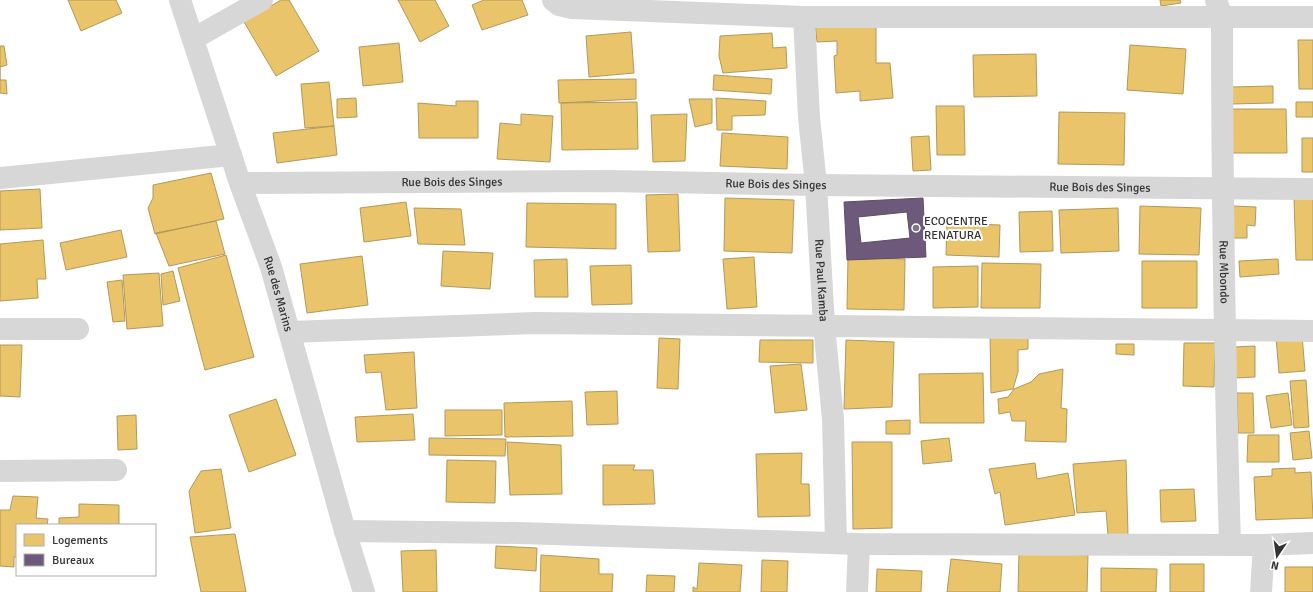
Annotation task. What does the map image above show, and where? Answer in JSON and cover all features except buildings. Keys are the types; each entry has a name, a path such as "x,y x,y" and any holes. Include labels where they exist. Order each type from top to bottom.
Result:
{"street":[{"name":"Rue des Marins","path":"180,0 240,183 271,267 345,531 364,592"},
{"path":"193,39 262,0"},
{"path":"553,0 558,4 572,8 742,8 804,17 1081,9 1219,8 1313,17"},
{"name":"Rue Mbondo","path":"1219,8 1224,331 1230,545"},
{"name":"Rue Paul Kamba","path":"804,17 809,117 816,185 824,325 832,418 836,543"},
{"path":"0,178 231,156"},
{"name":"Rue Bois des Singes","path":"240,183 611,181 816,185 1313,189"},
{"path":"290,332 535,323 1313,331"},
{"path":"0,329 78,329"},
{"path":"0,471 116,470"},
{"path":"345,531 519,533 859,544 1264,545 1313,543"},
{"path":"857,592 859,544"},
{"path":"1261,592 1264,545"}],"place":[{"name":"ECOCENTRE RENATURA","path":"916,228"}]}
